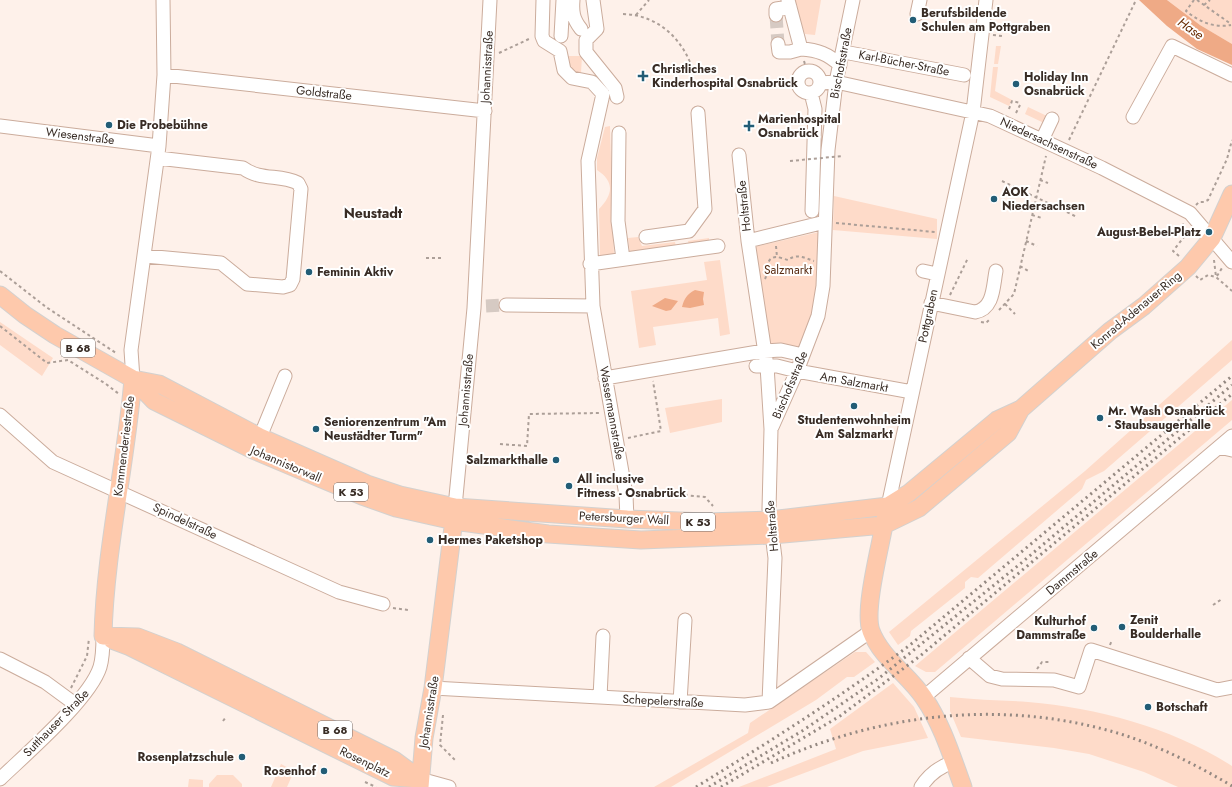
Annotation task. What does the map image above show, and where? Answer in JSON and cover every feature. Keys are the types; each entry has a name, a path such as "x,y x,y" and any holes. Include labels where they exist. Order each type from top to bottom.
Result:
{"main road":[{"name":"Konrad-Adenauer-Ring","path":"888,506 909,493 997,420 1021,409 1105,335 1144,306 1188,267 1212,238 1232,197"},
{"name":"Johannistorwall","path":"0,295 25,315 55,335 133,379 154,400 253,450 362,496 396,508 455,514"},
{"name":"Johannistorwall","path":"133,379 159,384 260,436 367,484 455,514"},
{"name":"Kommenderiestraße","path":"103,636 104,610 118,538 119,491 133,379"},
{"name":"Konrad-Adenauer-Ring","path":"884,525 919,508 1008,434 1021,409"},
{"name":"Petersburger Wall","path":"455,514 706,522 771,527 888,506"},
{"name":"Pottgraben","path":"871,631 870,608 888,506"},
{"name":"Petersburger Wall","path":"455,514 548,534 624,540 771,527 884,525"},
{"name":"Johannisstraße","path":"420,783 424,738 433,688 455,514"},
{"path":"871,631 878,645 924,696 934,713 963,787"},
{"name":"Rosenplatz","path":"103,636 138,637 176,652 394,760 420,783"}],"street":[{"name":"Kommenderiestraße","path":"133,379 131,350 159,152 164,75 162,0"},
{"name":"Johannisstraße","path":"455,514 480,307 485,110 490,0"},
{"path":"542,36 544,0"},
{"path":"560,36 562,0"},
{"path":"573,0 572,13 574,21 580,29"},
{"path":"593,0 597,29 586,40 586,52 614,88 617,97"},
{"name":"Bischofsstraße","path":"771,429 797,371 818,316 823,286 825,222 832,177 828,150 836,82 844,52 853,0"},
{"path":"916,14 920,0"},
{"name":"Pottgraben","path":"888,506 973,112 986,0"},
{"path":"776,15 776,9 789,4 801,48"},
{"name":"Wassermannstraße","path":"542,36 544,41 560,51 564,70 572,78 592,82 603,94 588,161 590,264 593,306 627,502 627,519"},
{"path":"778,44 779,52 790,52 801,48 816,50 830,56 840,65"},
{"path":"1133,118 1172,46 1232,75"},
{"name":"Karl-Bücher-Straße","path":"844,52 964,75"},
{"path":"812,211 817,75 811,71 803,72 800,75 798,83 803,91 816,88"},
{"name":"Goldstraße","path":"164,75 485,110"},
{"name":"Niedersachsenstraße","path":"816,88 836,82 872,97 973,112 990,116 1064,150 1190,213 1232,262"},
{"path":"646,237 689,231 705,209 698,113"},
{"path":"1042,140 1052,119"},
{"name":"Wiesenstraße","path":"0,126 159,152"},
{"path":"619,133 618,221 622,259"},
{"path":"588,175 597,146"},
{"path":"145,256 221,263 247,284 283,287 290,285 293,279 301,189 298,183 292,180 253,175 243,168 159,152"},
{"name":"Holtstraße","path":"739,155 748,241 764,350 761,366 771,429 771,527 775,558 769,702"},
{"path":"748,241 825,222"},
{"path":"680,232 683,250"},
{"path":"590,264 718,246"},
{"path":"923,271 937,274"},
{"path":"931,303 975,312 982,311 988,306 996,271"},
{"path":"506,305 593,306"},
{"path":"605,378 764,350 781,350 802,355"},
{"name":"Am Salzmarkt","path":"761,366 777,366 912,392"},
{"path":"260,436 285,376"},
{"name":"Spindelstraße","path":"0,415 53,462 339,592 383,604"},
{"name":"Dammstraße","path":"924,696 1226,448 1232,436"},
{"path":"680,702 685,620"},
{"name":"Schepelerstraße","path":"433,688 745,706 769,702 871,631"},
{"name":"Sutthauser Straße","path":"0,779 88,690 100,667 103,636"},
{"path":"600,698 603,636"},
{"path":"969,658 990,676 1002,679 1054,680 1079,687 1091,650 1217,690 1232,687"},
{"path":"0,659 41,680 75,704"},
{"path":"921,787 928,776 944,765 954,762"},
{"path":"420,783 449,787"}],"path":[{"path":"636,15 649,0"},
{"path":"1064,150 1136,0"},
{"path":"1194,0 1186,11 1194,17 1212,25 1232,25"},
{"path":"1197,0 1232,25"},
{"path":"1204,5 1210,0"},
{"path":"623,14 636,15 660,24 673,35 682,46 694,73"},
{"path":"993,35 1002,36"},
{"path":"487,59 533,36 542,36"},
{"path":"776,84 798,83"},
{"path":"1009,109 1012,101 1020,104 1016,113"},
{"path":"1198,202 1208,200 1224,165 1232,140"},
{"path":"790,161 843,156"},
{"path":"995,314 1014,294 1046,156"},
{"path":"1040,180 1048,183"},
{"path":"1002,181 1077,217"},
{"path":"1032,215 1042,218"},
{"path":"825,222 946,233"},
{"path":"1173,251 1184,237 1182,224"},
{"path":"1026,241 1037,246"},
{"path":"754,284 764,280 767,276 767,264 771,259 777,257 788,260 792,256 798,255 824,265"},
{"path":"426,258 441,258"},
{"path":"947,296 952,294 968,258"},
{"path":"1020,266 1030,272"},
{"path":"0,271 46,307 115,351"},
{"path":"1200,280 1208,275 1216,277 1232,292"},
{"path":"1005,304 1015,314"},
{"path":"979,322 986,323 991,318"},
{"path":"0,326 47,363 68,360 106,384 121,397 131,402"},
{"path":"617,440 661,431 651,371"},
{"path":"500,444 527,446 528,414 611,412"},
{"path":"634,490 667,495 705,496 714,506"},
{"path":"667,490 667,495"},
{"path":"1213,605 1222,599"},
{"name":"Johannisstraße","path":"444,709 440,745 456,761"},
{"path":"223,721 226,716"},
{"name":"Rosenplatz","path":"365,782 376,787"}],"green space":[{"path":"793,0 821,0 815,35 805,34"},
{"path":"1167,0 1232,0 1232,44 1200,25"},
{"path":"996,46 1001,46 998,64 994,64"},
{"path":"564,56 582,56 581,73 572,73"},
{"path":"993,67 998,67 995,91 1012,100 1009,106 990,97"},
{"path":"1028,107 1047,116 1044,123 1025,114"},
{"path":"610,126 614,256 600,258 599,209 607,198 610,188 607,179 597,170 597,158 605,127"},
{"path":"834,196 937,219 937,239 833,230"},
{"name":"Salzmarkt","path":"819,232 819,283 813,315 799,349 768,345 754,247"},
{"path":"638,237 642,246 675,242 676,247 630,254 628,238"},
{"path":"709,238 709,242 689,245 688,241"},
{"path":"720,260 730,334 720,336 718,318 653,327 656,345 639,348 631,291 707,280 704,262"},
{"path":"0,322 53,358 42,376 0,345"},
{"path":"1232,340 1232,360 1104,471 1086,480 1082,489 978,578 971,577 965,582 965,588 911,631 910,636 898,645 889,632 1085,471"},
{"path":"722,399 722,422 670,433 665,408"},
{"path":"1232,400 1232,420 935,672 926,672 915,666"},
{"path":"855,652 866,652 875,662 854,677 847,677 816,700 671,787 654,787 748,733 750,723"},
{"path":"893,683 914,707 928,738 863,751 767,787 739,787 836,749 830,729"},
{"path":"950,697 1054,705 1081,709 1134,722 1185,741 1232,766 1232,787 1178,787 1144,772 1089,754 1054,748 961,737 950,711"},
{"path":"281,764 294,771 287,787 271,787"},
{"path":"217,775 233,775 242,784 242,787 209,787 209,784"},
{"path":"189,779 203,780 203,787 188,787"}],"water":[{"name":"Hase","path":"1139,0 1167,0 1200,25 1232,44 1232,65 1197,49 1167,26"},
{"path":"695,290 704,292 704,305 690,308 682,307 686,297"},
{"path":"665,298 678,301 671,310 666,311 652,306"}],"tunnel":[{"path":"776,15 778,44"},
{"path":"486,306 506,305"}],"railway":[{"path":"696,787 805,718 910,645 1232,376"},
{"path":"709,787 802,731 878,679 1020,564 1232,385"},
{"path":"721,787 840,716 920,656 1232,394"},
{"path":"771,763 812,746 854,733 896,723 940,717 983,714 1027,716 1071,722 1114,732 1145,742 1204,770 1232,786"}],"place":[{"name":"Berufsbildende Schulen am Pottgraben","path":"913,20"},
{"name":"Christliches Kinderhospital Osnabrück","path":"643,76"},
{"name":"Holiday Inn Osnabrück","path":"1016,84"},
{"name":"Die Probebühne","path":"109,125"},
{"name":"Marienhospital Osnabrück","path":"749,126"},
{"name":"AOK Niedersachsen","path":"994,199"},
{"name":"August-Bebel-Platz","path":"1209,232"},
{"name":"Feminin Aktiv","path":"309,272"},
{"name":"Studentenwohnheim Am Salzmarkt","path":"854,406"},
{"name":"Mr. Wash Osnabrück - Staubsaugerhalle","path":"1100,418"},
{"name":"Seniorenzentrum \"Am Neustädter Turm\"","path":"316,429"},
{"name":"Salzmarkthalle","path":"556,460"},
{"name":"All inclusive Fitness - Osnabrück","path":"569,486"},
{"name":"Hermes Paketshop","path":"430,540"},
{"name":"Zenit Boulderhalle","path":"1122,627"},
{"name":"Kulturhof Dammstraße","path":"1094,628"},
{"name":"Botschaft","path":"1148,707"},
{"name":"Rosenplatzschule","path":"242,757"},
{"name":"Rosenhof","path":"324,771"}],"district":[{"name":"Neustadt","path":"373,213"}]}
